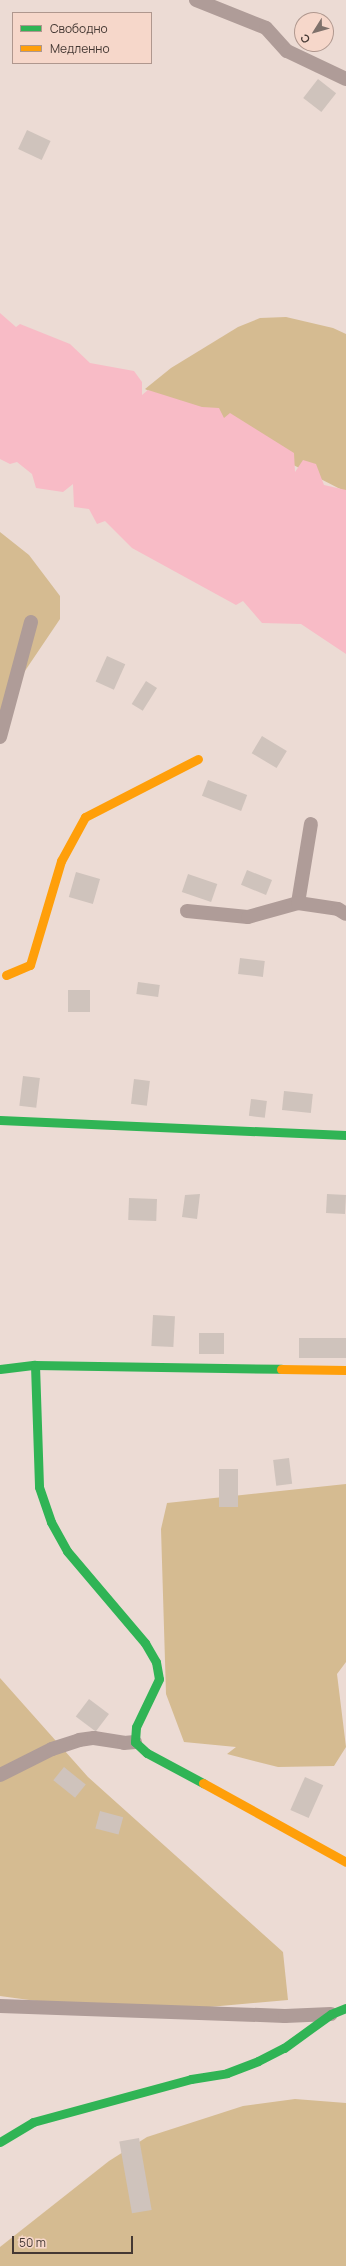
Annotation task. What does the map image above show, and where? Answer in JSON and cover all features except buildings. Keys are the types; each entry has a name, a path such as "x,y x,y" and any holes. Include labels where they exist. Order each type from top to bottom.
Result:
{"street":[{"path":"196,0 266,28 286,51 346,79"},
{"path":"0,737 31,622"},
{"path":"7,975 30,965 61,861 85,817 198,759"},
{"path":"298,903 311,824"},
{"path":"187,911 248,917 298,903 338,909 346,914"},
{"path":"0,1120 346,1136"},
{"path":"35,1365 39,1487 51,1522 67,1551 145,1643 156,1662 159,1679 136,1727 135,1742"},
{"path":"0,1369 35,1365 346,1370"},
{"path":"0,1775 52,1749 79,1740 94,1738 124,1743 135,1742 147,1753 330,1851 346,1862"},
{"path":"0,2006 285,2016 332,2014"},
{"path":"0,2142 33,2122 191,2079 227,2073 258,2061 284,2048 332,2014 346,2008"}],"shaded area":[{"path":"0,313 16,327 20,324 70,344 90,363 134,371 142,382 142,395 148,390 202,407 219,408 224,418 230,413 294,453 295,472 303,460 316,464 324,485 346,490 346,654 301,624 262,623 243,601 236,605 132,548 105,521 97,524 89,509 74,507 73,484 63,492 36,488 32,474 17,462 10,464 0,459"},
{"path":"286,317 333,328 346,334 346,492 145,389 171,368 238,327 260,318"},
{"path":"0,532 29,555 60,596 60,619 6,699 0,713"},
{"path":"346,1484 346,1662 337,1674 346,1747 334,1766 278,1767 227,1754 236,1747 184,1742 166,1694 161,1529 167,1503"},
{"path":"0,1678 88,1777 283,1952 288,2000 132,2014 0,1996"},
{"path":"295,2099 346,2103 346,2266 0,2266 0,2247 109,2161 147,2137 243,2106"}],"traffic: fast":[{"path":"0,1120 346,1135"},
{"path":"35,1365 39,1487 51,1522 67,1551 145,1643 156,1662 159,1679 136,1727 135,1742 147,1753 203,1783"},
{"path":"0,1369 35,1365 281,1369"},
{"path":"0,2142 33,2122 191,2079 227,2073 258,2061 284,2048 331,2014 346,2008"}],"traffic: slow":[{"path":"6,975 30,965 61,861 85,817 198,759"},
{"path":"281,1369 346,1370"},
{"path":"203,1783 346,1862"}]}
